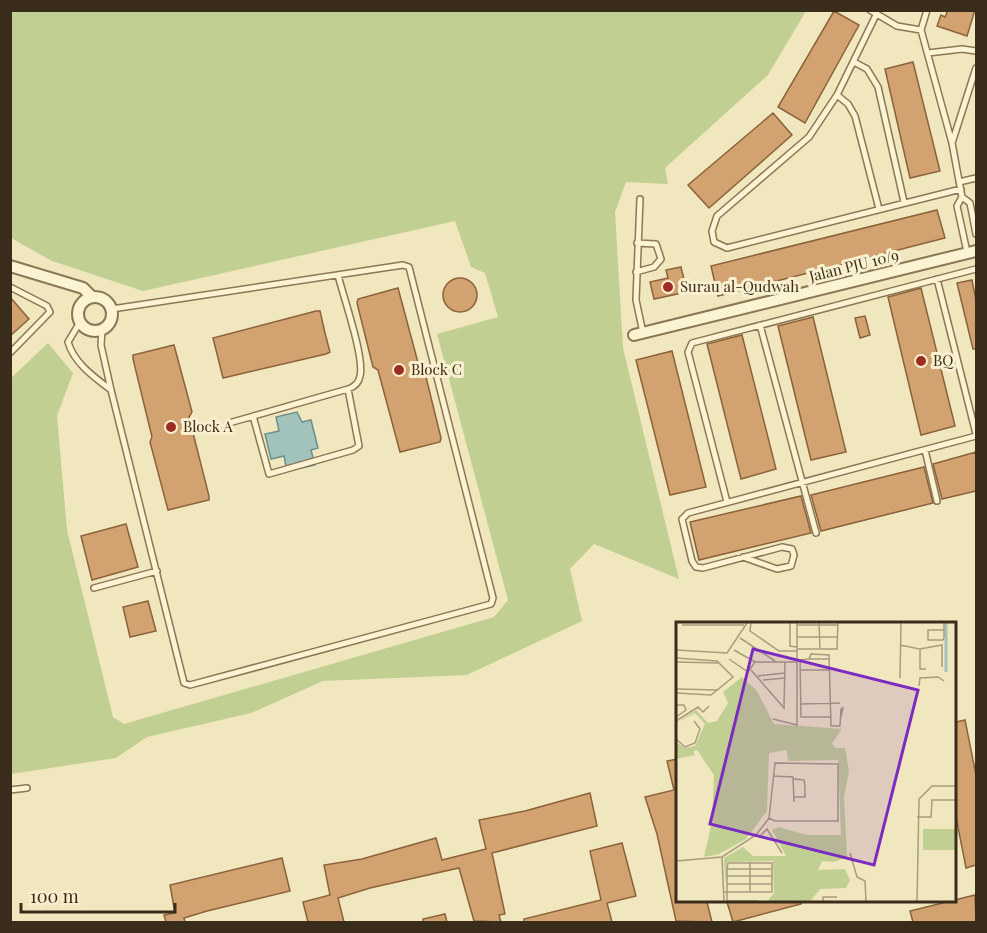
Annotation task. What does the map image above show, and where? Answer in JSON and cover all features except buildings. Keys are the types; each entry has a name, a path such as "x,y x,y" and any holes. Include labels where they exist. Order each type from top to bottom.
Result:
{"street":[{"name":"Jalan PJU 10/9","path":"639,334 974,254"},
{"path":"10,266 83,288 92,297"},
{"path":"63,283 82,303"},
{"path":"92,297 101,298 112,309 108,325 102,330 93,331 80,322 78,312 82,303 92,297"}],"lane":[{"path":"870,10 897,26 921,30"},
{"path":"927,10 921,30 952,143 963,197 969,203 976,234"},
{"path":"876,15 837,95 797,150 717,216 711,231 714,242 727,248 904,202 976,178"},
{"path":"928,53 962,49 976,51"},
{"path":"854,62 867,69 878,87 904,202"},
{"path":"952,143 976,68"},
{"path":"837,95 848,104 855,116 879,209"},
{"path":"963,197 957,206 974,254"},
{"path":"639,334 636,272 640,199"},
{"path":"636,272 654,267 661,259 656,244 637,243"},
{"path":"102,330 101,345 111,390 183,681 187,685 491,604 493,598 410,269 403,265 112,309"},
{"path":"728,502 689,347 692,343 976,269"},
{"path":"229,423 348,389 357,383 361,370 338,275"},
{"path":"743,558 782,569 791,566 794,555 792,549 786,547 703,568 696,567 684,534 682,519 685,515 728,502 976,435 937,279"},
{"path":"10,287 47,306 50,312 10,353"},
{"path":"80,322 69,342 71,352 90,374 111,390"},
{"path":"760,325 816,533"},
{"path":"253,416 269,474 320,460 359,446 348,389"},
{"path":"925,450 937,501"},
{"path":"93,588 157,571"},
{"path":"10,790 27,788"}],"green space":[{"path":"11,11 806,11 768,75 665,168 668,184 626,182 615,212 623,348 679,579 594,544 570,569 582,621 467,675 323,681 251,713 147,737 116,758 11,774 11,378 48,343 73,373 57,416 67,530 113,717 124,724 494,617 508,600 437,334 498,317 485,273 471,267 455,221 143,291 52,261 11,238"}],"water":[{"path":"297,412 302,422 311,420 318,448 311,450 315,465 287,471 284,456 271,459 265,434 279,431 276,417"}],"place":[{"name":"Surau al-Qudwah","path":"668,287"},
{"name":"BQ","path":"921,361"},
{"name":"Block C","path":"399,370"},
{"name":"Block A","path":"171,427"}]}
